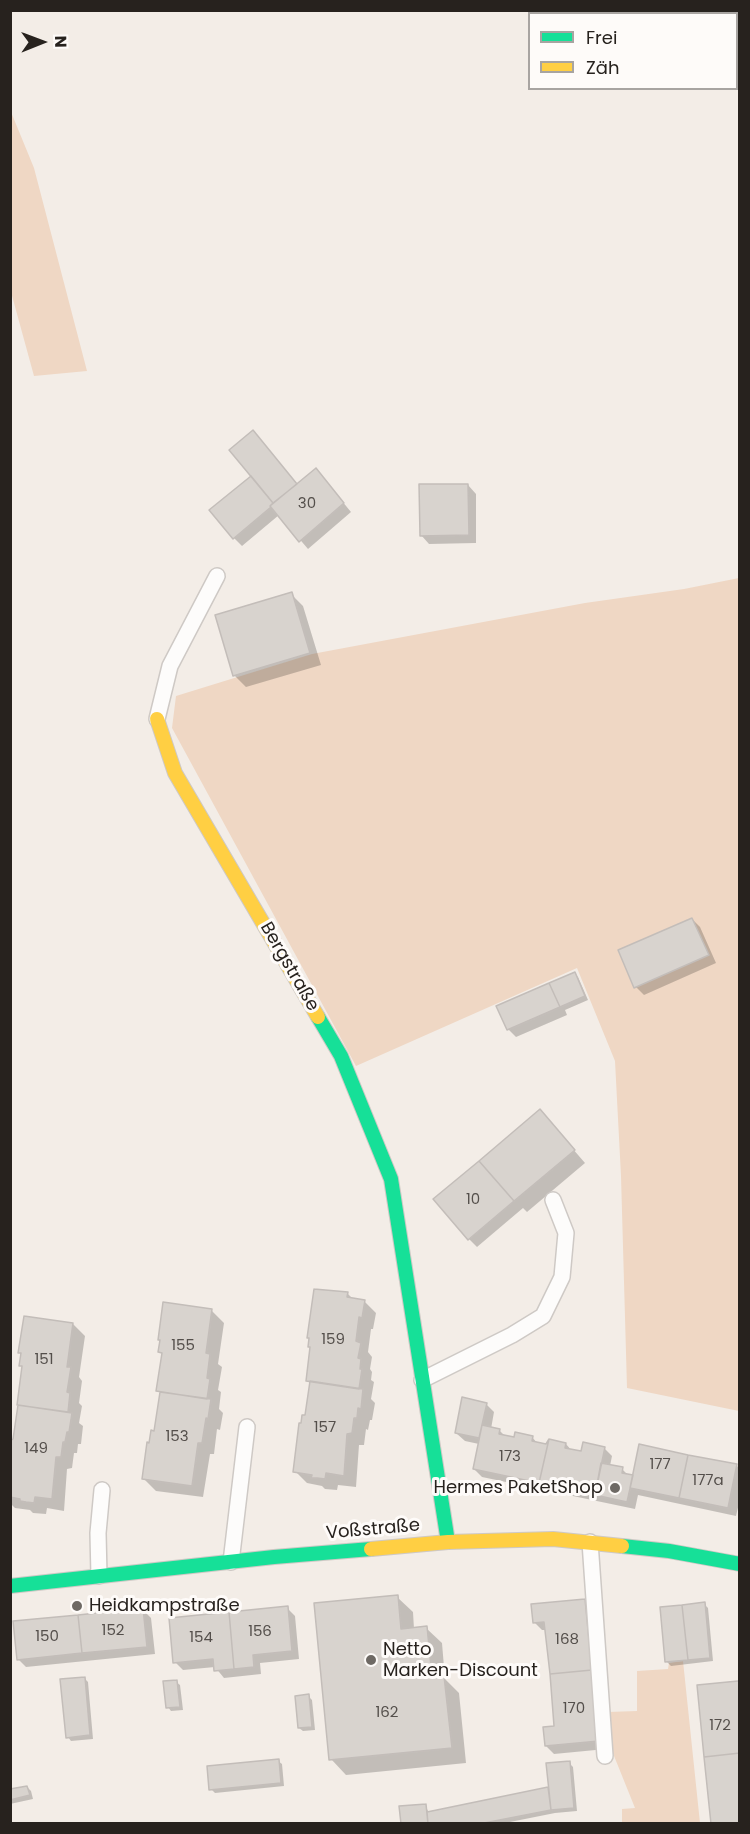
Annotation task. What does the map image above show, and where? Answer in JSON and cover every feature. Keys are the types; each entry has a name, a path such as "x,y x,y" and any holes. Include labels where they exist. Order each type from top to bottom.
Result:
{"street":[{"name":"Bergstraße","path":"157,719 175,773 341,1056 391,1179 448,1542"},
{"name":"Voßstraße","path":"10,1586 448,1542 553,1539 669,1551 740,1564"}],"lane":[{"name":"Bergstraße","path":"157,719 170,666 217,576"},
{"path":"422,1380 512,1335 543,1316 562,1277 566,1233 553,1200"},
{"path":"231,1562 247,1427"},
{"path":"99,1576 98,1533 102,1490"},
{"path":"590,1542 605,1756"}],"shaded area":[{"path":"11,112 34,168 87,371 34,376 11,292"},
{"path":"739,578 739,1411 627,1388 615,1061 577,968 356,1066 172,728 176,696 312,654 585,603 684,589"},
{"path":"683,1661 700,1823 622,1823 622,1809 635,1808 610,1746 608,1712 637,1711 637,1671 668,1669 669,1663"}],"building":[{"path":"253,430 297,484 273,503 229,450"},
{"path":"316,468 344,503 299,542 270,506"},
{"path":"251,476 273,503 233,539 209,510"},
{"path":"419,484 468,484 469,535 420,536"},
{"path":"292,592 310,653 233,676 215,615"},
{"path":"692,918 709,955 634,988 618,950"},
{"path":"575,972 585,996 560,1007 549,983"},
{"path":"549,983 560,1007 507,1030 496,1006"},
{"path":"540,1109 575,1150 514,1201 479,1161"},
{"path":"479,1161 514,1201 468,1240 433,1199"},
{"path":"314,1289 348,1292 347,1297 365,1300 362,1318 359,1317 356,1341 361,1343 358,1358 361,1359 360,1369 362,1369 359,1389 306,1381 310,1347 308,1347 309,1338 307,1338"},
{"path":"163,1302 212,1309 206,1353 210,1354 207,1399 156,1391 162,1353 158,1352 160,1340 158,1340"},
{"path":"24,1316 73,1323 67,1367 71,1367 67,1392 70,1393 68,1412 17,1405 22,1366 19,1366 21,1353 18,1353"},
{"path":"310,1381 363,1389 361,1409 358,1408 357,1418 354,1418 352,1433 347,1434 344,1476 326,1473 325,1479 311,1478 312,1475 293,1472 299,1423 301,1423 302,1415 305,1415"},
{"path":"160,1392 211,1399 202,1443 198,1443 192,1486 142,1479 147,1442 149,1443 151,1430 154,1431"},
{"path":"462,1397 487,1403 479,1438 455,1433"},
{"path":"18,1405 72,1413 61,1457 56,1457 52,1499 35,1497 34,1503 10,1497 10,1441 13,1439"},
{"path":"482,1425 500,1429 499,1434 514,1437 515,1432 533,1436 532,1441 546,1444 549,1439 539,1483 473,1469"},
{"path":"549,1439 566,1443 565,1448 581,1451 583,1442 605,1447 595,1495 539,1483"},
{"path":"639,1444 688,1455 679,1498 630,1488"},
{"path":"688,1455 737,1464 728,1508 679,1498"},
{"path":"601,1463 623,1467 622,1473 633,1475 627,1502 595,1495"},
{"path":"398,1595 401,1629 427,1626 432,1677 444,1676 452,1748 329,1760 314,1603"},
{"path":"585,1599 592,1670 550,1674 544,1622 533,1623 531,1604"},
{"path":"705,1602 710,1658 688,1660 682,1605"},
{"path":"682,1605 688,1660 665,1662 660,1607"},
{"path":"288,1606 292,1651 253,1655 254,1667 234,1669 229,1612"},
{"path":"143,1608 147,1647 82,1653 78,1615"},
{"path":"229,1612 234,1669 214,1671 213,1659 173,1663 169,1618"},
{"path":"78,1615 82,1653 17,1660 13,1621"},
{"path":"592,1670 599,1741 545,1746 543,1727 554,1726 550,1674"},
{"path":"85,1677 90,1735 66,1738 60,1679"},
{"path":"177,1680 180,1707 166,1708 163,1681"},
{"path":"740,1681 740,1753 704,1757 697,1685"},
{"path":"309,1694 312,1727 298,1728 295,1696"},
{"path":"740,1753 740,1824 711,1824 704,1757"},
{"path":"279,1759 281,1783 209,1790 207,1766"},
{"path":"570,1761 574,1808 551,1810 546,1763"},
{"path":"27,1786 30,1795 10,1800 10,1789"},
{"path":"548,1787 551,1810 479,1824 428,1824 427,1812"},
{"path":"426,1804 428,1824 401,1824 399,1806"}],"traffic: fast":[{"path":"318,1017 341,1056 391,1179 448,1542"},
{"path":"622,1546 669,1551 740,1564"},
{"path":"10,1586 274,1557 371,1549"}],"traffic: slow":[{"path":"157,719 175,773 318,1017"},
{"path":"371,1549 448,1542 553,1539 622,1546"}],"place":[{"name":"Hermes PaketShop","path":"615,1488"},
{"name":"Heidkampstraße","path":"77,1606"},
{"name":"Netto Marken-Discount","path":"371,1660"}]}
